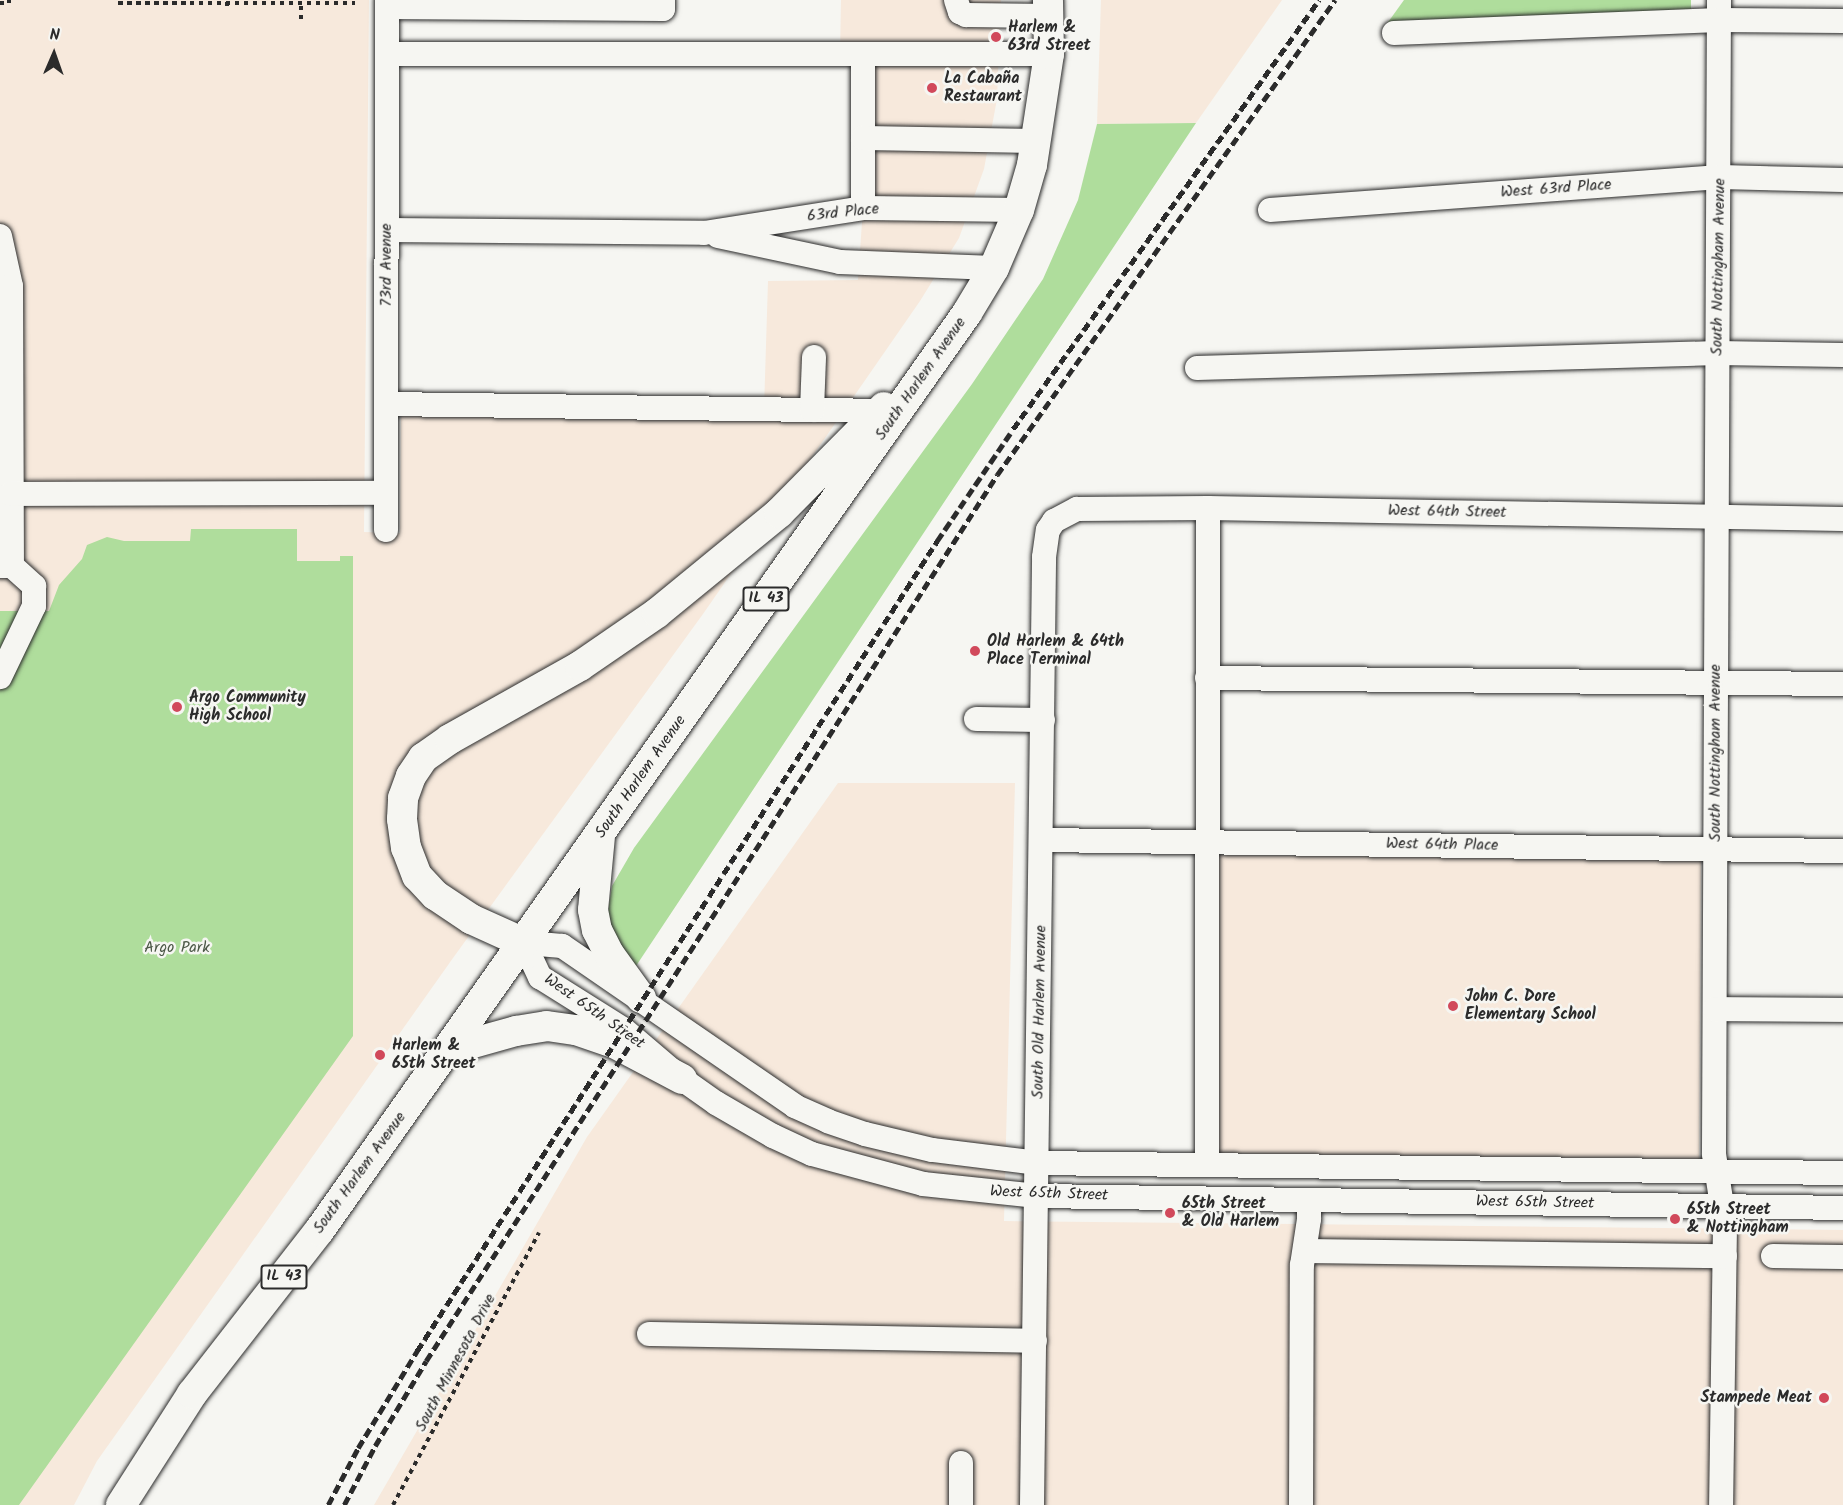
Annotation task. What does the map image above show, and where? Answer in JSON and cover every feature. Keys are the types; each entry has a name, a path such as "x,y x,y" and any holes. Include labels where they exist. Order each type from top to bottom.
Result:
{"main road":[{"name":"South Harlem Avenue","path":"121,1505 192,1394 319,1232 933,363 994,268 1019,210 1037,141 1049,54 1048,8"},
{"path":"524,943 471,919 435,895 417,876 406,848 402,819 403,798 423,758 450,739 580,666 657,613 779,513 881,411 933,363"},
{"path":"600,836 593,910 597,930 610,955 641,999"},
{"path":"448,1050 516,1031 547,1026 576,1030 614,1043 682,1079"}],"street":[{"path":"387,3 663,9 663,0"},
{"path":"956,0 960,12 966,15 1048,8"},
{"name":"73rd Avenue","path":"386,530 387,3"},
{"path":"1394,33 1719,10 1843,21"},
{"name":"South Nottingham Avenue","path":"1719,10 1714,1154 1722,1206 1725,1256 1721,1505"},
{"path":"387,54 1049,54"},
{"path":"862,54 863,208"},
{"path":"863,138 1037,141"},
{"name":"West 63rd Place","path":"1270,210 1720,177 1843,180"},
{"name":"63rd Place","path":"387,230 704,233 863,208 1019,210"},
{"name":"63rd Place","path":"704,233 840,262 994,268"},
{"path":"0,236 11,286 11,494 6,566 33,586 34,606 0,677"},
{"path":"1197,368 1717,353 1843,355"},
{"path":"812,410 814,357"},
{"path":"386,404 881,411"},
{"path":"11,494 386,493"},
{"path":"1207,1165 1208,508"},
{"name":"West 64th Street","path":"1054,520 1084,509 1208,508 1843,519"},
{"name":"South Old Harlem Avenue","path":"1032,1505 1044,556 1047,530 1054,520"},
{"path":"1207,678 1843,684"},
{"path":"976,719 1043,720"},
{"name":"West 64th Place","path":"1042,840 1843,851"},
{"name":"West 65th Street","path":"1843,1173 1038,1163 932,1150 887,1140 828,1122 795,1106 562,946 524,943 540,977 628,1033 682,1079 773,1136 812,1154 923,1184 1037,1196 1843,1208"},
{"path":"1715,1009 1843,1010"},
{"path":"1301,1505 1302,1265 1309,1200"},
{"path":"1305,1251 1725,1256"},
{"path":"1773,1256 1843,1257"},
{"path":"649,1334 1035,1341"},
{"path":"961,1463 961,1505"}],"path":[{"path":"0,3 9,3 9,0"},
{"path":"118,3 356,3"},
{"path":"301,3 301,19"},
{"name":"South Minnesota Drive","path":"393,1505 539,1233"}],"shaded area":[{"name":"Argo Community High School","path":"0,0 369,0 364,532 400,533 401,404 764,409 768,281 858,280 863,208 863,54 840,54 841,0 1001,0 997,99 984,169 959,238 920,301 703,614 453,958 97,1461 74,1505 0,1505"},
{"path":"1101,0 1282,0 1196,123 1097,124"},
{"path":"838,783 1015,783 1004,1221 1843,1230 1843,1505 374,1505 587,1137"},
{"name":"John C. Dore Elementary School","path":"1206,855 1701,858 1699,1161 1207,1153"}],"green space":[{"path":"1404,0 1691,0 1691,16 1386,25"},
{"path":"1196,123 636,966 611,943 607,917 612,886 634,848 972,384 1043,279 1078,200 1097,124"},
{"name":"Argo Park","path":"191,529 297,529 297,561 340,561 340,556 353,556 353,1036 19,1505 0,1505 0,611 49,611 59,585 82,559 87,545 107,537 124,541 190,541"}],"railway":[{"path":"328,1505 358,1448 417,1351 937,541 1013,429 1319,0"},
{"path":"344,1505 375,1446 426,1361 997,475 1335,0"}],"place":[{"name":"Harlem & 63rd Street","path":"996,37"},
{"name":"La Cabaña Restaurant","path":"932,88"},
{"name":"Old Harlem & 64th Place Terminal","path":"975,651"},
{"name":"Argo Community High School","path":"177,707"},
{"name":"John C. Dore Elementary School","path":"1453,1006"},
{"name":"Harlem & 65th Street","path":"380,1055"},
{"name":"65th Street & Old Harlem","path":"1170,1213"},
{"name":"65th Street & Nottingham","path":"1675,1219"},
{"name":"Stampede Meat","path":"1824,1398"}]}
